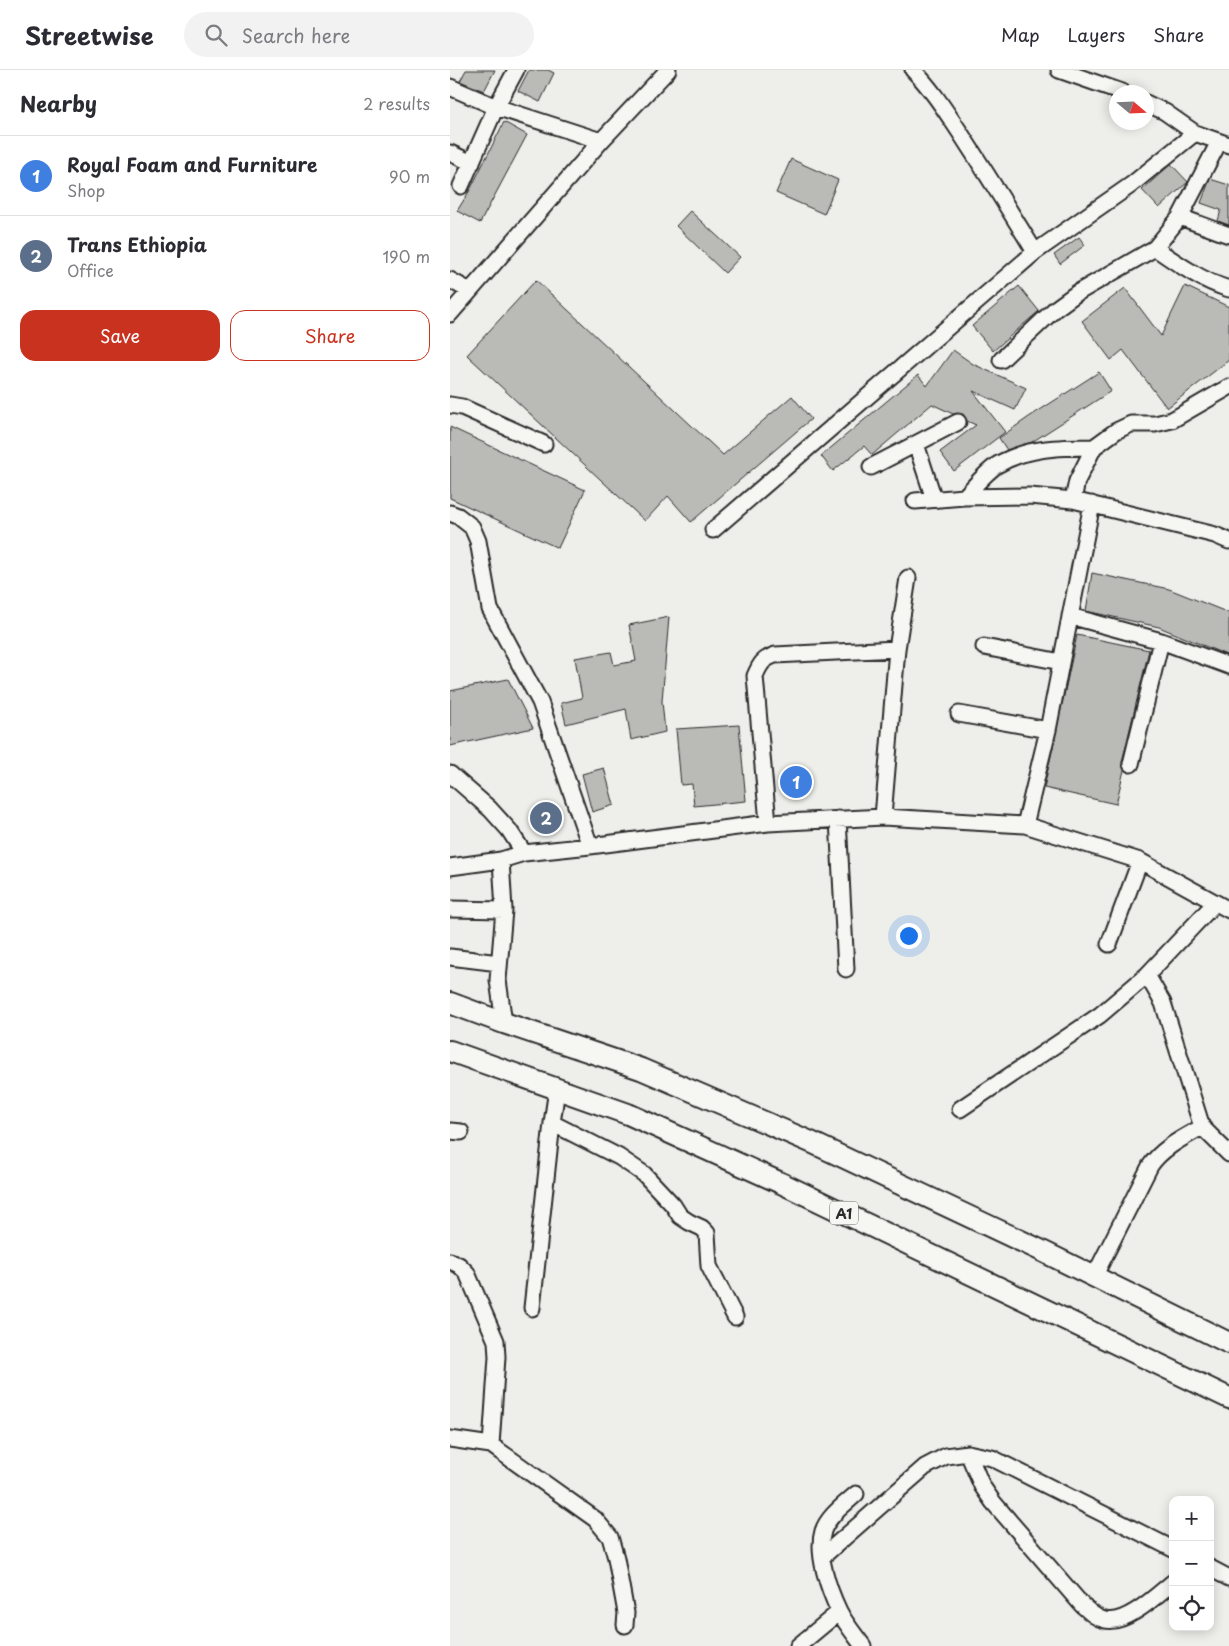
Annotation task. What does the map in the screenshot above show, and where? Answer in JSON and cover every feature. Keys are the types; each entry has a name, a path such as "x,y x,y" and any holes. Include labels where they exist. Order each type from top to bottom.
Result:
{"main road":[{"path":"450,1003 641,1070 804,1139 1229,1343"},
{"name":"A1","path":"450,1052 628,1114 781,1183 1229,1398"}],"street":[{"path":"461,186 496,107 516,70"},
{"path":"450,314 601,141 668,70"},
{"path":"913,70 947,113 973,152 1034,252"},
{"path":"1059,70 1109,87"},
{"path":"450,87 496,107 601,141"},
{"path":"1001,360 1055,309 1077,292 1155,248 1180,218 1224,143 1194,133 1165,112 1154,107"},
{"path":"713,530 1034,252 1131,185 1194,133"},
{"path":"450,153 472,163"},
{"path":"1180,218 1229,235"},
{"path":"1155,248 1188,270 1217,286 1229,289"},
{"path":"450,280 470,291"},
{"path":"1073,500 1077,481 1094,447 1116,431 1131,424 1155,424 1172,420 1229,387"},
{"path":"450,405 462,408 544,444"},
{"path":"871,467 958,422"},
{"path":"916,444 934,499"},
{"path":"964,497 996,466 1012,458 1034,450 1056,447 1094,447"},
{"path":"915,500 1030,496 1073,500 1216,535 1229,541"},
{"path":"1025,825 1048,730 1092,504"},
{"path":"450,513 458,516 472,527 478,541 490,609 540,702 590,846"},
{"path":"883,817 898,650 908,578"},
{"path":"1070,616 1161,641 1229,666"},
{"path":"1131,764 1161,641"},
{"path":"984,647 1061,662"},
{"path":"768,823 755,676 764,658 776,655 898,650"},
{"path":"959,714 1048,730"},
{"path":"450,774 490,809 509,830 524,853"},
{"path":"450,867 501,860 524,853 768,823 883,817 1025,825 1140,861 1222,906 1100,1015 960,1109"},
{"path":"838,819 846,969"},
{"path":"501,860 504,910 498,980 504,1023"},
{"path":"1109,944 1140,861"},
{"path":"450,909 504,910"},
{"path":"450,957 499,963"},
{"path":"1147,975 1163,1003 1202,1127 1229,1154"},
{"path":"532,1308 557,1089"},
{"path":"552,1124 619,1157 644,1174 673,1205 680,1216 702,1228 707,1233 710,1266 736,1317"},
{"path":"1094,1277 1156,1157 1202,1127"},
{"path":"450,1261 460,1265 467,1273 496,1341 497,1357 491,1445"},
{"path":"450,1439 491,1445 595,1519 610,1537 616,1558 626,1613 625,1625"},
{"path":"968,1453 982,1486 992,1502 1082,1605 1093,1615 1106,1621 1120,1620 1135,1612 1169,1585"},
{"path":"822,1558 925,1467 946,1456 968,1453 992,1458 1169,1547"},
{"path":"856,1494 834,1513 823,1530 821,1543 822,1558 840,1612 863,1646"},
{"path":"1214,1570 1229,1578"},
{"path":"798,1646 840,1612"}],"building":[{"path":"466,70 495,70 484,91 460,81"},
{"path":"529,70 548,70 554,73 540,102 518,91"},
{"path":"504,122 527,135 480,223 457,211 470,190"},
{"path":"791,159 838,180 824,214 776,193"},
{"path":"1171,164 1188,182 1159,208 1142,190"},
{"path":"1210,179 1229,185 1229,225 1218,221 1221,210 1201,203"},
{"path":"690,211 740,257 725,273 676,226"},
{"path":"1079,237 1085,245 1060,264 1054,255"},
{"path":"536,280 723,455 792,396 811,419 691,522 668,496 645,521 467,355"},
{"path":"1019,286 1039,311 993,351 972,326"},
{"path":"1185,286 1229,307 1229,360 1167,408 1123,350 1111,360 1082,321 1125,288 1161,336"},
{"path":"953,350 973,364 1026,388 1015,410 973,391 1005,432 954,471 940,452 976,425 967,421 963,414 953,414 932,404 872,455 864,446 833,471 821,456 918,375 927,386"},
{"path":"1099,372 1111,391 1032,442 1007,450 999,438"},
{"path":"450,427 585,490 558,548 450,498"},
{"path":"1092,573 1169,589 1229,613 1229,656 1159,627 1086,611"},
{"path":"669,617 662,701 665,732 631,740 626,709 566,724 561,703 582,698 575,658 611,652 614,665 636,661 629,625"},
{"path":"1077,635 1149,650 1122,762 1124,770 1116,804 1044,788"},
{"path":"508,679 533,728 450,746 450,691"},
{"path":"739,725 746,801 694,806 692,784 681,785 676,729"},
{"path":"604,768 614,805 592,812 582,774"}],"place":[{"name":"Royal Foam and Furniture","path":"796,782"},
{"name":"Trans Ethiopia","path":"546,818"}]}
